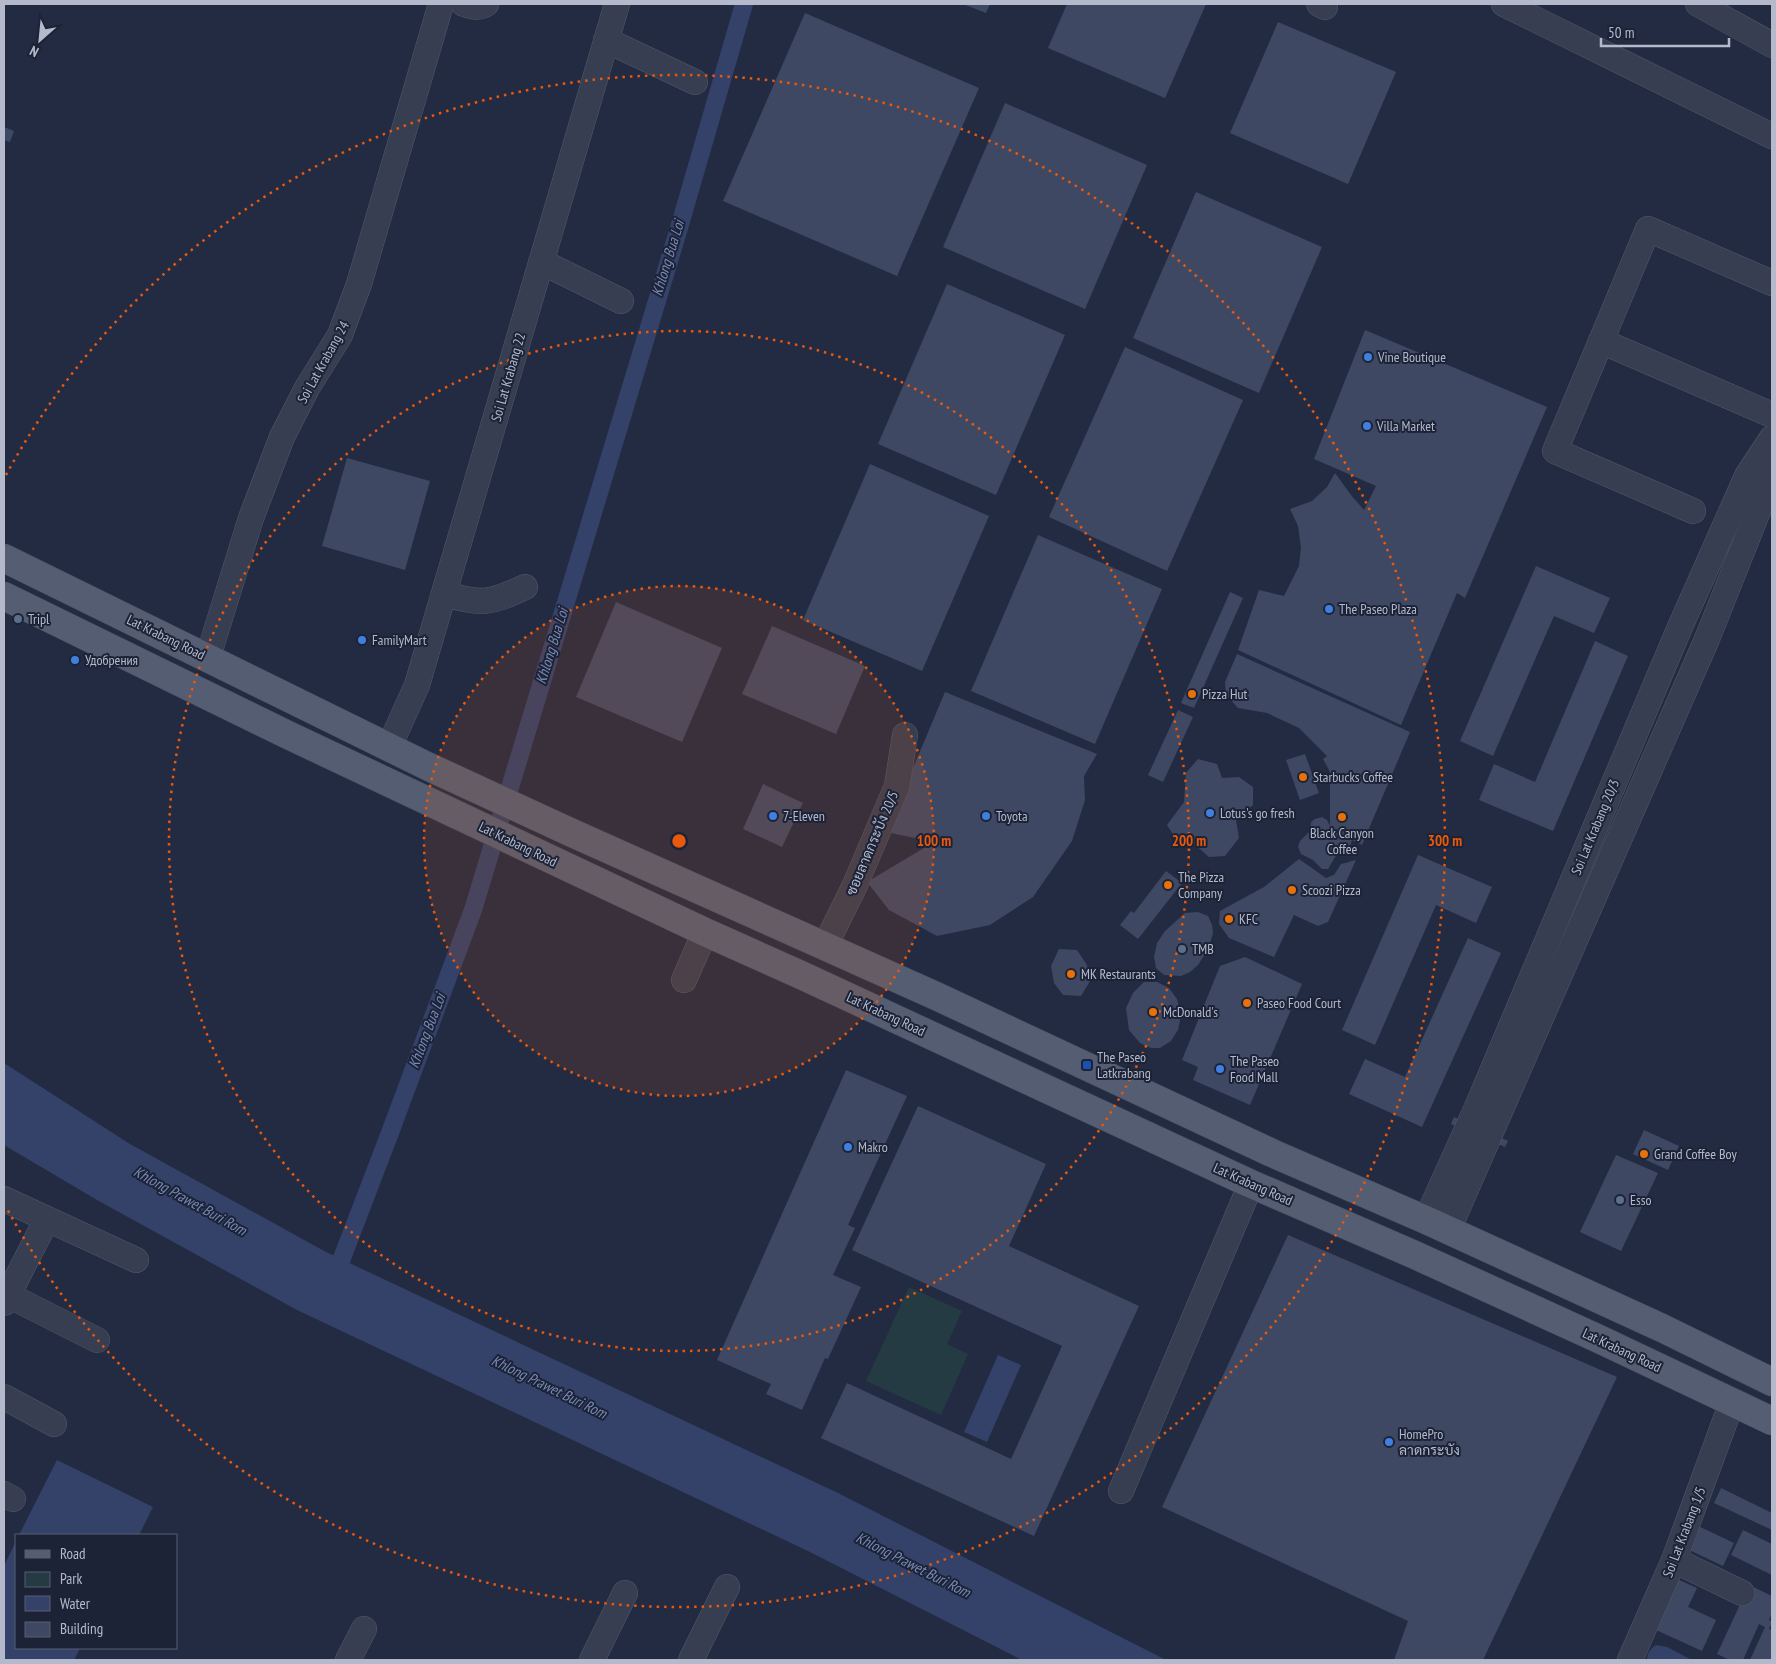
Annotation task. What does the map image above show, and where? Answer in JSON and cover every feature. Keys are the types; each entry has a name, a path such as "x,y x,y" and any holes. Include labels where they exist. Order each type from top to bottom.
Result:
{"main road":[{"name":"Lat Krabang Road","path":"4,558 427,766 967,1010 1169,1106 1437,1225 1662,1328 1772,1382"},
{"name":"Lat Krabang Road","path":"4,596 288,735 705,932 1249,1183 1424,1259 1772,1421"},
{"path":"954,1046 967,1010"}],"street":[{"name":"Soi Lat Krabang 24","path":"208,657 251,518 282,437 307,388 340,335 360,284 441,4"},
{"path":"464,4 482,7 486,4"},
{"name":"Soi Lat Krabang 22","path":"389,747 417,685 445,594 617,4"},
{"path":"1504,4 1772,136"},
{"path":"1698,4 1772,45"},
{"path":"606,40 695,82"},
{"path":"1693,511 1554,451 1648,229 1772,284"},
{"path":"542,262 621,301"},
{"path":"1601,342 1772,415"},
{"name":"Soi Lat Krabang 20/3","path":"1516,1045 1572,881 1680,627 1747,476 1772,438"},
{"name":"Soi Lat Krabang 20/3","path":"1437,1225 1516,1045 1598,891 1736,569 1768,486 1772,456"},
{"path":"1711,558 1736,569"},
{"path":"445,594 464,600 482,602 501,599 526,587"},
{"path":"1680,627 1707,639"},
{"name":"ซอยลาดกระบัง 20/5","path":"825,946 855,885 896,786 905,735"},
{"path":"1572,881 1598,891"},
{"path":"684,980 705,932"},
{"path":"1121,1491 1245,1198 1249,1183"},
{"path":"4,1200 136,1260"},
{"path":"47,1220 6,1299 97,1340"},
{"path":"4,1397 54,1424"},
{"name":"Soi Lat Krabang 1/5","path":"1630,1660 1674,1560 1732,1402"},
{"path":"1674,1560 1742,1594"},
{"path":"691,1660 727,1587"},
{"path":"592,1660 625,1593"},
{"path":"348,1660 364,1629"}],"green space":[{"path":"909,1287 962,1311 947,1344 968,1354 941,1415 866,1381"}],"water":[{"name":"Khlong Prawet Buri Rom","path":"4,1063 130,1144 326,1252 838,1493 1166,1660 1022,1660 810,1552 297,1310 97,1200 4,1145"},
{"path":"998,1355 1021,1365 987,1442 964,1432"},
{"path":"57,1460 153,1507 140,1534 20,1534"},
{"path":"15,1543 15,1649 80,1649 74,1660 4,1660 4,1566"},
{"path":"1656,1645 1667,1647 1692,1660 1647,1660 1649,1651"}],"building":[{"path":"963,4 990,4 986,13"},
{"path":"1067,4 1206,4 1165,98 1048,48"},
{"path":"805,13 979,88 897,276 723,201"},
{"path":"1278,22 1396,72 1348,184 1230,133"},
{"path":"1005,103 1147,165 1085,309 943,247"},
{"path":"4,127 14,131 10,142 4,140"},
{"path":"1196,192 1322,247 1259,393 1133,338"},
{"path":"947,284 1065,335 996,495 878,444"},
{"path":"1365,330 1547,407 1465,598 1457,593 1401,725 1238,650 1259,590 1284,596 1299,566 1301,548 1298,526 1290,509 1312,501 1327,487 1335,473 1364,510 1376,486 1314,459"},
{"path":"1125,347 1243,400 1167,571 1049,517"},
{"path":"347,458 430,481 405,570 322,546"},
{"path":"870,464 989,516 922,671 803,620"},
{"path":"1038,535 1162,589 1095,744 971,691"},
{"path":"1536,566 1610,598 1594,633 1554,616 1493,756 1460,741"},
{"path":"1230,592 1243,598 1194,708 1181,703"},
{"path":"616,602 722,648 682,742 576,697"},
{"path":"772,626 865,666 836,734 742,694"},
{"path":"1595,641 1628,656 1553,831 1479,800 1494,764 1535,782"},
{"path":"1237,654 1410,732 1362,845 1352,840 1349,849 1335,857 1328,869 1322,869 1313,860 1301,854 1298,847 1300,841 1310,831 1311,822 1315,819 1322,817 1327,820 1330,826 1330,772 1323,759 1327,756 1299,728 1267,713 1238,708 1226,695 1225,682"},
{"name":"Toyota","path":"945,692 1097,754 1084,776 1085,800 1072,841 1033,897 990,925 937,936 889,910 867,882 934,842 886,832"},
{"path":"1178,710 1193,717 1163,782 1148,775"},
{"name":"Starbucks Coffee","path":"1305,754 1319,793 1300,800 1286,760"},
{"name":"Lotus's go fresh","path":"1198,759 1217,764 1222,778 1239,777 1253,787 1253,805 1236,820 1239,838 1225,856 1209,857 1193,843 1176,839 1167,825 1184,802 1186,773"},
{"name":"7-Eleven","path":"763,784 803,803 782,847 743,829"},
{"path":"1418,855 1492,887 1476,923 1436,905 1375,1045 1342,1030"},
{"path":"1299,859 1326,878 1334,875 1341,864 1356,860 1328,922 1318,926 1294,915 1274,957 1229,938 1219,924 1220,911 1264,887"},
{"path":"1166,871 1182,883 1138,939 1120,925 1131,911 1134,913"},
{"name":"TMB","path":"1198,912 1208,916 1212,925 1213,933 1205,954 1198,965 1190,972 1181,976 1164,975 1156,968 1154,957 1157,943 1165,931 1185,913"},
{"path":"1468,938 1501,953 1422,1127 1349,1094 1365,1059 1405,1077"},
{"name":"MK Restaurants","path":"1059,949 1077,950 1087,965 1090,981 1081,996 1063,995 1054,983 1051,966"},
{"path":"1245,957 1302,984 1250,1105 1193,1080 1198,1067 1182,1060 1220,966"},
{"name":"McDonald's","path":"1144,982 1157,982 1169,988 1177,999 1181,1015 1178,1030 1171,1041 1160,1048 1151,1048 1140,1043 1129,1030 1126,1008 1133,993"},
{"path":"846,1070 907,1096 848,1225 855,1228 833,1275 861,1287 828,1359 825,1358 802,1410 766,1394 771,1384 717,1360"},
{"path":"918,1106 1046,1164 1009,1246 1139,1306 1034,1536 821,1438 847,1383 1011,1459 1062,1346 852,1250"},
{"path":"1454,1117 1508,1141 1505,1147 1451,1124"},
{"path":"1644,1130 1679,1146 1668,1170 1633,1154"},
{"name":"Esso","path":"1616,1155 1658,1173 1621,1251 1580,1232"},
{"name":"HomePro ลาดกระบัง","path":"1288,1235 1617,1377 1483,1660 1394,1660 1408,1621 1162,1507"},
{"path":"1721,1488 1772,1513 1772,1530 1714,1503"},
{"path":"1696,1525 1734,1543 1723,1566 1685,1548"},
{"path":"1743,1530 1772,1544 1772,1575 1731,1555"},
{"path":"1679,1580 1697,1588 1688,1607 1716,1620 1702,1651 1656,1630"},
{"path":"1749,1585 1772,1596 1772,1613 1769,1620 1772,1622 1769,1629 1772,1630 1772,1660 1750,1660 1765,1627 1759,1624 1743,1660 1730,1660 1717,1654"}],"waterway":[{"name":"Khlong Bua Loi","path":"334,1279 473,910 679,228 744,4"}],"place":[{"name":"Vine Boutique","path":"1368,357"},
{"name":"Villa Market","path":"1367,426"},
{"name":"The Paseo Plaza","path":"1329,609"},
{"name":"Tripl","path":"18,619"},
{"name":"FamilyMart","path":"362,640"},
{"name":"Удобрения","path":"75,660"},
{"name":"Pizza Hut","path":"1192,694"},
{"name":"Starbucks Coffee","path":"1303,777"},
{"name":"Lotus's go fresh","path":"1210,813"},
{"name":"7-Eleven","path":"773,816"},
{"name":"Toyota","path":"986,816"},
{"name":"Black Canyon Coffee","path":"1342,817"},
{"name":"The Pizza Company","path":"1168,885"},
{"name":"Scoozi Pizza","path":"1292,890"},
{"name":"KFC","path":"1229,919"},
{"name":"TMB","path":"1182,949"},
{"name":"MK Restaurants","path":"1071,974"},
{"name":"Paseo Food Court","path":"1247,1003"},
{"name":"McDonald's","path":"1153,1012"},
{"name":"The Paseo Latkrabang","path":"1087,1065"},
{"name":"The Paseo Food Mall","path":"1220,1069"},
{"name":"Makro","path":"848,1147"},
{"name":"Grand Coffee Boy","path":"1644,1154"},
{"name":"Esso","path":"1620,1200"},
{"name":"HomePro ลาดกระบัง","path":"1389,1442"}]}
